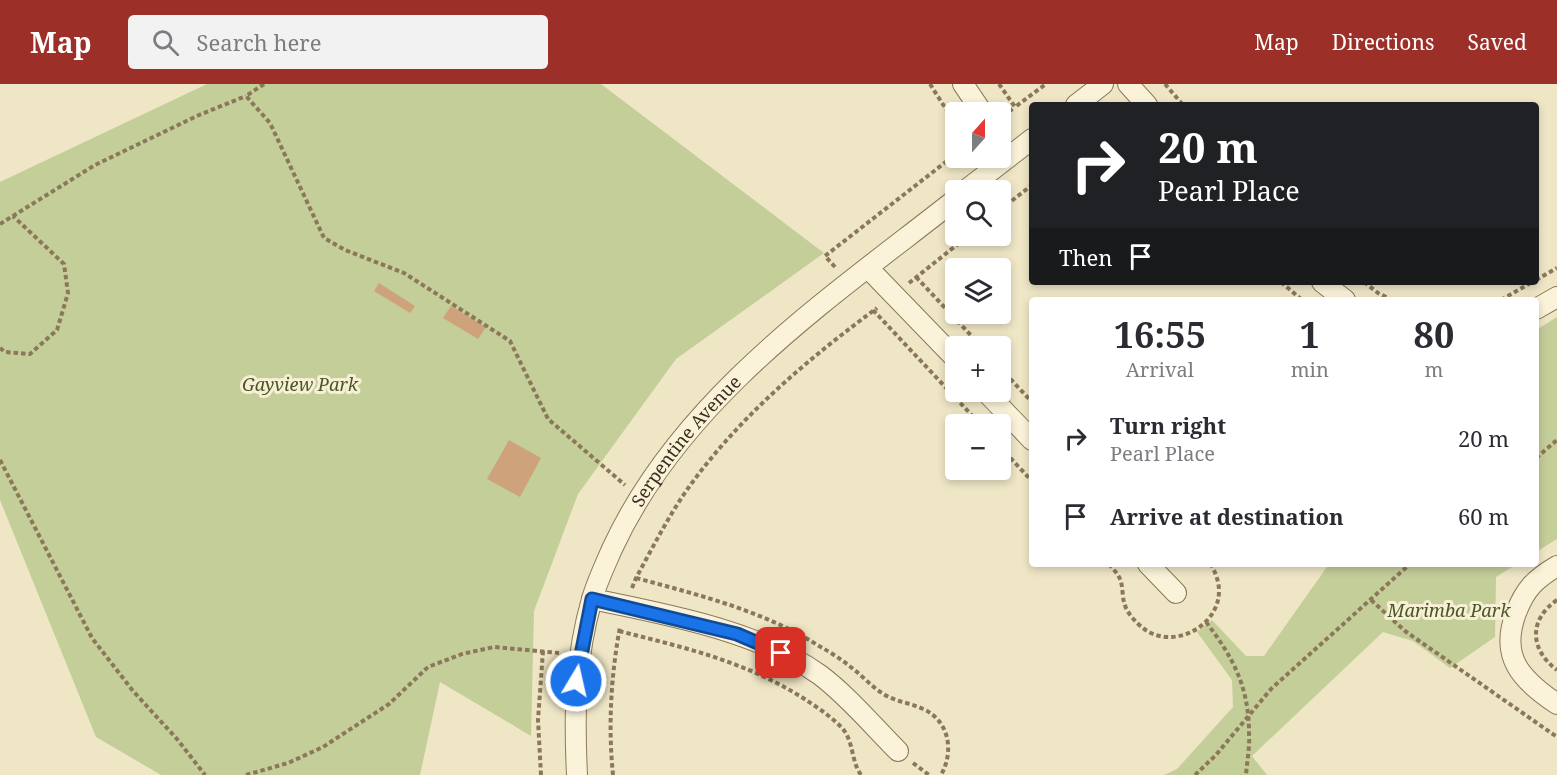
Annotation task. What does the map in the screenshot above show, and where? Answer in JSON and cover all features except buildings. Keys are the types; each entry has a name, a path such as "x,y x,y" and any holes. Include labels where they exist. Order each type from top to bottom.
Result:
{"street":[{"path":"963,84 975,102"},
{"path":"1080,102 1103,84"},
{"path":"1128,84 1144,102"},
{"path":"1011,146 1029,139"},
{"path":"976,180 987,168"},
{"name":"Serpentine Avenue","path":"577,775 576,681 592,599 622,529 639,497 655,474 713,404 786,333 945,208"},
{"path":"868,268 945,347"},
{"path":"1326,285 1341,297"},
{"path":"1539,307 1557,297"},
{"path":"996,402 1029,437"},
{"path":"1557,566 1528,587 1512,624 1509,644 1512,657 1523,677 1535,689 1557,704"},
{"path":"1151,567 1176,593"},
{"path":"592,599 737,634 797,660 821,676 898,751"}],"path":[{"path":"0,224 95,165 199,115 246,96 264,84"},
{"path":"930,84 945,108"},
{"path":"999,84 1015,107"},
{"path":"1011,110 1046,84"},
{"path":"1165,84 1180,102"},
{"path":"246,96 270,123 324,238 345,250 404,273 510,341 548,419 639,497"},
{"path":"849,283 825,256 945,163"},
{"path":"1011,201 1029,187"},
{"path":"0,348 4,352 30,354 57,330 68,294 64,264 13,216"},
{"path":"613,775 609,736 619,631 636,578 690,486 767,399 873,310 955,246"},
{"path":"1539,278 1557,268"},
{"path":"916,277 972,336"},
{"path":"1284,285 1298,297"},
{"path":"1368,285 1387,297"},
{"path":"1506,297 1527,285"},
{"path":"873,310 971,414"},
{"path":"1011,380 1029,399"},
{"path":"1539,455 1557,440"},
{"path":"1011,459 1029,478"},
{"path":"0,460 92,638 133,691 177,739 205,775"},
{"path":"1195,775 1215,756 1271,689 1407,567"},
{"path":"1371,600 1405,631 1557,737"},
{"path":"1557,600 1546,608 1540,617 1536,633 1539,650 1545,660 1557,670"},
{"path":"1206,622 1238,670 1242,682 1250,734 1246,775"},
{"path":"619,631 724,659 784,687 817,707 842,728 850,739 861,775"},
{"path":"246,775 288,763 323,747 389,704 428,667 462,654 494,647 580,655"},
{"path":"541,775 538,720 543,651"}],"green space":[{"name":"Gayview Park","path":"207,84 601,84 824,253 676,359 578,494 534,611 531,736 440,682 420,775 161,775 96,737 0,500 0,182"},
{"name":"Marimba Park","path":"1557,317 1557,539 1539,550 1539,328"},
{"name":"Marimba Park","path":"1327,567 1512,567 1496,577 1495,637 1450,668 1413,641 1383,632 1252,756 1267,775 1164,775 1177,769 1233,707 1232,680 1197,632 1212,620 1246,656 1264,656"}],"route":[{"path":"576,681 592,599 737,634 781,653"}]}
